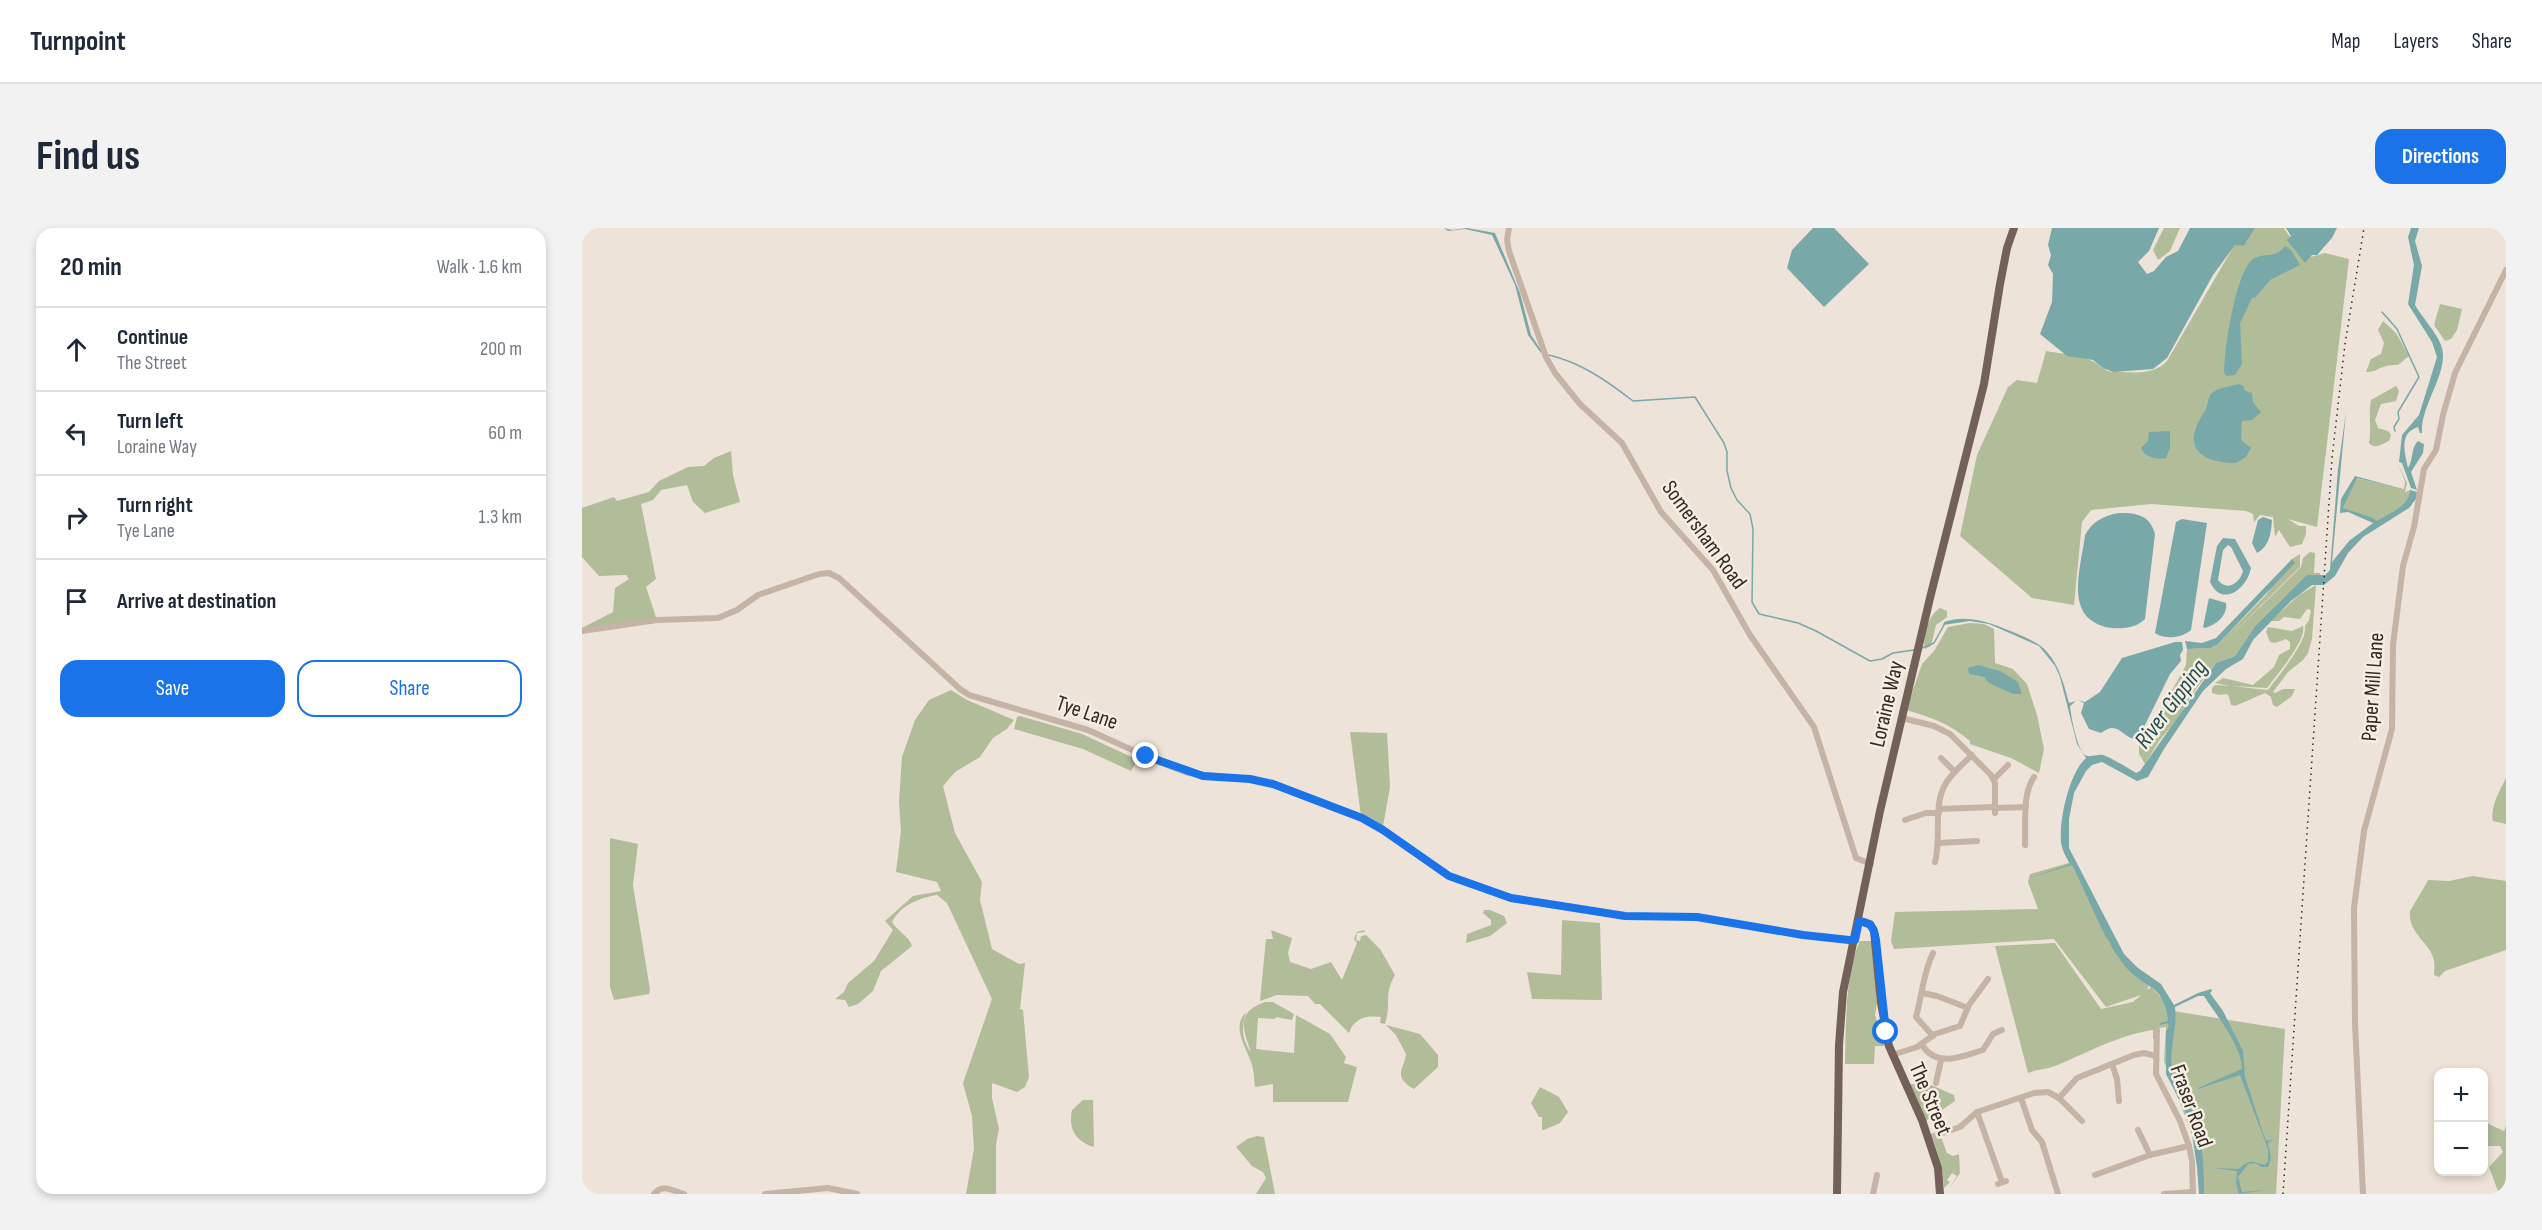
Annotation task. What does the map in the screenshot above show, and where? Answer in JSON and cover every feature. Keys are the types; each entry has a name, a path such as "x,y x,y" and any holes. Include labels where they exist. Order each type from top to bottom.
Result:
{"main road":[{"name":"Loraine Way","path":"1837,1194 1842,1002 1880,811 1984,384 2004,266 2014,228"},
{"name":"The Street","path":"1859,921 1870,924 1874,932 1881,1003 1892,1055 1928,1138 1938,1171 1940,1194"}],"street":[{"name":"Somersham Road","path":"1509,228 1507,240 1509,251 1546,357 1566,388 1622,443 1661,512 1713,570 1750,635 1815,727 1856,858 1871,864"},
{"name":"Paper Mill Lane","path":"2363,1194 2355,1023 2354,908 2364,831 2392,729 2393,645 2403,566 2414,527 2424,469 2436,450 2455,373 2506,270"},
{"name":"Tye Lane","path":"582,632 657,620 718,618 733,612 758,595 819,574 829,573 842,581 881,619 902,634 969,695 1088,730 1159,762 1188,772 1261,781 1284,788 1362,818 1449,876 1511,898 1625,916 1697,917 1803,935 1855,940"},
{"path":"1902,718 1944,730 1972,755 1994,779 1995,809"},
{"path":"1935,862 1939,843 1939,811 1944,787 1972,755"},
{"path":"1941,758 1955,772"},
{"path":"1994,779 2008,765"},
{"path":"2025,845 2025,789 2034,777"},
{"path":"1905,820 1939,811 2026,807"},
{"path":"1939,843 1977,841"},
{"path":"1932,1036 1916,1017 1926,970 1934,953"},
{"path":"1892,1055 1922,1045 1932,1036 1960,1026 1968,1008 1988,979"},
{"path":"1922,993 1935,995 1968,1008"},
{"name":"Fraser Road","path":"2157,1030 2158,1079 2180,1121 2189,1146 2193,1193"},
{"path":"1922,1045 1928,1053 1941,1060 1983,1050 1993,1034 2002,1031"},
{"path":"2059,1098 2077,1078 2137,1054 2156,1056"},
{"path":"1936,1083 1941,1060"},
{"path":"2112,1064 2117,1079 2118,1101"},
{"path":"1928,1138 1962,1125 1977,1112 2042,1092 2051,1093 2059,1098 2082,1120"},
{"path":"2021,1098 2032,1130 2042,1143 2058,1194"},
{"path":"1977,1112 2002,1182"},
{"path":"2138,1130 2150,1155"},
{"path":"2095,1175 2150,1155 2189,1146"},
{"path":"1873,1194 1877,1175"},
{"path":"654,1194 659,1189 665,1188 684,1194"},
{"path":"765,1194 828,1188 857,1194"},
{"path":"2164,1194 2193,1193"}],"green space":[{"path":"2164,228 2180,228 2170,251 2158,260 2153,250"},
{"path":"2255,228 2286,228 2284,229 2307,258 2325,253 2349,259 2317,527 2288,519 2299,526 2306,526 2302,544 2290,547 2279,530 2275,537 2273,517 2260,515 2254,522 2253,514 2246,511 2151,504 2091,510 2082,522 2074,605 2032,598 1960,536 1977,455 2008,387 2017,380 2037,383 2046,351 2086,359 2107,371 2139,372 2161,366 2167,361 2235,244 2244,246"},
{"path":"2440,304 2462,309 2457,330 2451,339 2445,341 2434,325"},
{"path":"2383,321 2396,333 2409,356 2398,365 2366,372 2371,359 2381,354 2384,343 2378,330"},
{"path":"2396,386 2399,391 2396,401 2381,404 2375,420 2378,428 2388,431 2391,435 2389,441 2379,446 2371,445 2369,443 2371,400"},
{"path":"731,451 733,475 740,502 705,513 693,502 687,485 661,490 653,500 641,504 656,579 646,587 657,620 582,631 582,628 613,612 615,588 629,579 626,575 599,576 582,557 582,508 614,497 617,501 649,492 659,481 688,467 704,466 714,458"},
{"path":"2397,462 2407,483 2405,492 2410,490 2409,496 2402,505 2376,522 2343,508 2356,478 2404,489 2405,481"},
{"path":"2310,552 2315,553 2314,573 2320,573 2320,577 2300,582 2256,625 2235,656 2216,663 2145,764 2139,754 2139,743 2151,737 2159,714 2186,665 2187,649 2211,648 2218,644 2266,595 2292,559 2300,554 2300,567 2216,650 2301,567 2303,558"},
{"path":"2316,585 2312,639 2308,653 2288,672 2273,692 2295,689 2292,696 2277,707 2273,705 2271,697 2265,693 2235,706 2231,705 2227,694 2212,693 2215,685 2230,686 2215,683 2223,678 2253,685 2274,667 2279,655 2290,649 2290,642 2286,639 2275,643 2270,642 2266,632 2268,627 2292,631 2303,626 2296,649 2267,688 2231,686 2268,690 2302,641 2311,610 2307,609 2300,619 2284,617 2279,621 2271,621 2299,595"},
{"path":"1940,608 1947,611 1947,617 1936,625 1931,646 1925,649 1927,626"},
{"path":"1970,623 1984,624 1994,629 1995,663 2013,669 2027,684 2037,715 2044,749 2039,773 2011,758 1970,744 1970,741 1963,735 1940,722 1906,710 1922,664 1934,651 1948,627"},
{"path":"951,690 967,700 1014,720 1007,729 993,738 980,757 955,772 943,786 955,833 982,882 980,900 992,949 1019,964 1025,963 1020,1009 1023,1010 1029,1077 1025,1087 1017,1092 992,1083 992,1098 999,1129 996,1144 996,1194 966,1194 974,1149 972,1116 963,1083 992,999 947,903 937,895 917,900 900,911 892,922 912,946 881,971 873,991 858,1004 849,1007 845,1000 835,999 844,992 848,983 874,961 893,930 885,921 913,896 941,891 937,882 896,872 901,831 899,802 902,757 915,720 929,700"},
{"path":"1017,717 1082,734 1138,760 1131,771 1083,749 1014,729"},
{"path":"1350,732 1387,733 1390,787 1383,826 1361,816"},
{"path":"2506,778 2506,824 2493,821 2492,816 2496,799"},
{"path":"610,838 638,844 633,885 650,990 649,994 614,1000 610,987"},
{"path":"2072,862 2094,904 2109,943 2132,970 2150,983 2147,990 2151,987 2164,1000 2167,1010 2285,1029 2276,1194 2200,1194 2199,1153 2164,1061 2166,1027 2157,1028 2157,1039 2153,1039 2153,1030 2140,1032 2115,1040 2055,1066 2028,1073 1995,946 2055,943 2101,1009 2133,1002 2141,995 2106,1007 2054,939 1894,949 1891,941 1895,912 2038,909 2028,882 2030,874"},
{"path":"2473,876 2506,881 2506,950 2445,971 2439,977 2434,975 2432,955 2416,933 2410,920 2410,912 2428,880 2449,881"},
{"path":"1484,910 1504,916 1507,923 1490,936 1466,943 1467,934 1491,925 1491,920 1483,913"},
{"path":"1562,920 1600,923 1602,1000 1532,999 1527,972 1561,975"},
{"path":"1271,930 1292,938 1288,953 1290,962 1311,969 1331,962 1342,980 1357,943 1354,939 1357,932 1364,930 1365,932 1357,933 1356,940 1360,941 1361,936 1366,935 1380,949 1395,975 1389,989 1385,1024 1380,1023 1381,1017 1366,1017 1357,1021 1349,1033 1320,1004 1315,1004 1308,996 1277,995 1260,1001 1266,939 1273,939"},
{"path":"1860,941 1874,941 1877,1003 1875,1015 1878,1025 1883,1030 1886,1046 1875,1046 1874,1064 1845,1064 1849,984 1851,968"},
{"path":"1273,1002 1294,1014 1292,1020 1276,1017 1275,1019 1258,1018 1256,1049 1294,1053 1296,1015 1330,1034 1346,1057 1344,1063 1357,1067 1348,1102 1273,1102 1273,1084 1255,1087 1253,1068 1241,1037 1240,1024 1246,1012 1243,1023 1243,1033 1251,1053 1244,1031 1245,1017 1255,1006"},
{"path":"1386,1025 1420,1034 1438,1055 1438,1067 1414,1089 1401,1076 1406,1054 1396,1035"},
{"path":"1908,1084 1931,1085 1954,1095 1955,1101 1926,1121"},
{"path":"1540,1087 1559,1097 1568,1112 1560,1123 1544,1130 1542,1130 1542,1117 1539,1117 1531,1103"},
{"path":"1083,1100 1093,1100 1094,1147 1082,1142 1072,1129 1072,1110"},
{"path":"2488,1124 2504,1131 2506,1126 2506,1194 2499,1194 2489,1167 2503,1152 2500,1146 2488,1146"},
{"path":"1257,1136 1264,1137 1275,1194 1256,1194 1266,1178 1263,1172 1252,1166 1236,1147 1247,1139"},
{"path":"1941,1137 1947,1153 1953,1156 1959,1154 1960,1173 1949,1189 1957,1176 1952,1173 1947,1180 1950,1182 1944,1188 1942,1168 1933,1139"}],"water":[{"path":"1444,228 1452,230 1467,228 1495,233 1520,293 1531,335 1541,353 1528,335 1515,285 1492,235 1465,229 1448,231"},
{"path":"1813,228 1834,228 1869,264 1824,307 1787,268 1792,250"},
{"path":"2052,228 2159,228 2149,251 2138,262 2147,274 2154,271 2166,257 2178,251 2190,228 2255,228 2244,246 2235,245 2213,275 2167,358 2153,369 2114,372 2105,369 2093,360 2067,356 2040,334 2052,302 2053,274 2048,265 2051,255 2048,245"},
{"path":"2286,228 2337,228 2332,238 2317,255 2312,255 2305,263 2287,240 2291,236"},
{"path":"2411,228 2419,228 2415,241 2422,266 2415,305 2441,345 2443,355 2439,377 2423,422 2422,433 2418,427 2412,430 2404,444 2408,468 2418,441 2424,444 2423,453 2411,472 2417,490 2411,488 2402,463 2399,462 2402,435 2419,415 2437,357 2432,342 2408,304 2414,265 2408,237"},
{"path":"2285,246 2291,250 2300,265 2270,280 2256,297 2252,298 2240,323 2242,364 2235,375 2226,376 2224,372 2228,332 2244,273 2253,259 2281,251"},
{"path":"2239,384 2245,391 2252,393 2253,402 2261,412 2252,420 2242,421 2241,440 2251,448 2246,457 2236,463 2212,460 2197,450 2194,433 2212,393 2221,388"},
{"path":"2346,412 2332,562 2349,541 2373,523 2348,512 2340,513 2341,499 2355,476 2403,489 2357,478 2343,508 2376,521 2402,505 2409,496 2410,490 2417,492 2416,499 2409,508 2363,537 2348,553 2335,576 2324,585 2312,585 2291,601 2253,640 2243,659 2226,669 2203,691 2148,777 2137,781 2102,762 2092,765 2086,771 2074,793 2069,819 2069,848 2124,954 2138,968 2161,984 2174,1005 2211,989 2210,993 2223,1011 2243,1051 2245,1077 2264,1136 2267,1141 2274,1139 2268,1143 2271,1158 2268,1167 2255,1163 2248,1164 2238,1177 2242,1192 2266,1190 2239,1194 2236,1183 2237,1171 2213,1168 2238,1169 2251,1162 2265,1165 2268,1161 2268,1149 2240,1075 2198,1089 2242,1069 2238,1051 2221,1021 2204,996 2198,996 2175,1007 2171,1068 2174,1080 2191,1108 2198,1129 2204,1183 2204,1194 2199,1194 2190,1121 2166,1074 2166,1031 2169,1027 2168,1023 2160,1025 2168,1021 2163,1000 2158,993 2138,979 2124,965 2102,929 2072,865 2031,877 2070,864 2062,845 2062,822 2070,785 2086,758 2082,752 2087,756 2103,755 2136,773 2140,771 2216,663 2235,656 2256,625 2307,575 2325,575 2330,570 2338,469"},
{"path":"2170,431 2170,448 2166,458 2159,459 2145,454 2141,448 2148,441 2149,432"},
{"path":"2119,513 2142,516 2150,523 2155,534 2145,619 2133,626 2111,628 2096,623 2086,615 2080,604 2078,591 2085,535 2099,520"},
{"path":"2263,517 2272,520 2271,530 2269,540 2257,553 2252,543 2258,520"},
{"path":"2182,519 2207,523 2191,630 2178,636 2164,637 2155,633 2176,522"},
{"path":"2223,538 2235,539 2251,568 2245,583 2234,593 2227,595 2215,590 2210,582 2217,546","holes":["2228,545 2243,571 2239,579 2229,586 2218,580 2223,550"]},
{"path":"2292,559 2295,563 2218,644 2211,648 2187,649 2185,641 2202,643 2216,638"},
{"path":"2209,598 2226,603 2226,607 2220,619 2205,628 2203,627"},
{"path":"1964,619 1983,621 2002,627 2041,646 2058,670 2069,703 2076,701 2070,706 2082,751 2077,744 2060,677 2055,666 2039,646 1989,624 1970,621 1943,625 1944,622"},
{"path":"2175,642 2182,642 2181,661 2170,674 2144,727 2141,739 2134,739 2112,728 2101,733 2089,729 2081,713 2084,703 2078,700 2085,702 2100,692 2122,658"},
{"path":"1978,665 2000,671 2018,682 2022,694 2013,694 1989,683 1984,677 1969,674 1968,668"}],"waterway":[{"path":"2382,312 2397,329 2419,377 2398,412 2399,419 2394,427 2395,431"},
{"path":"1549,355 1583,368 1633,401 1695,397 1724,443 1731,488 1737,500 1750,514 1753,529 1752,602 1759,614 1798,623 1870,661 1882,659 1893,653 1914,650"},
{"path":"1922,648 1934,643 1944,625"}],"railway":[{"path":"2283,1194 2332,458 2345,344 2364,228"}],"route":[{"path":"1146,756 1203,776 1250,779 1273,784 1362,818 1415,851 1449,876 1511,898 1625,916 1697,917 1803,935 1849,940 1855,940 1859,921 1866,922 1873,927 1876,940 1881,1003 1886,1032"}],"water label":[{"name":"River Gipping","path":"2171,704"}]}
